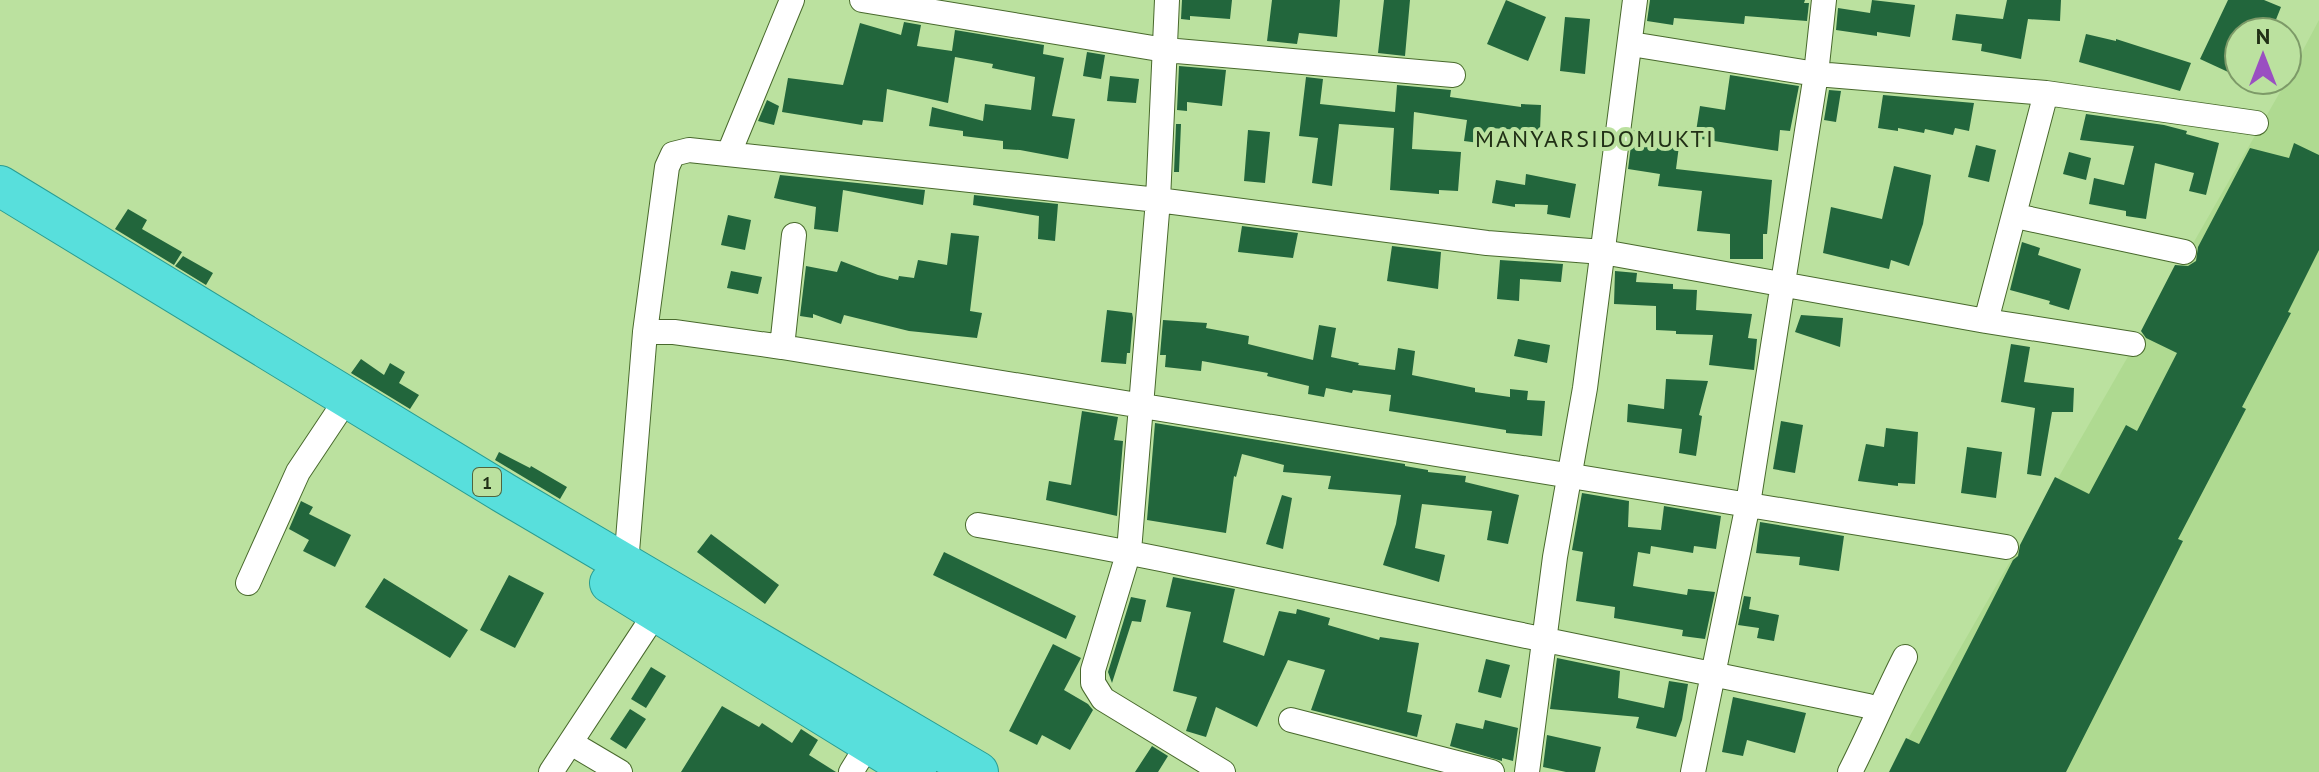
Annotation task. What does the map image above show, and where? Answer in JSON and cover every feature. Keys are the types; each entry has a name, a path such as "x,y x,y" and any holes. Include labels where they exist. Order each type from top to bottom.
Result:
{"highway":[{"name":"1","path":"0,186 342,405 655,614 860,758 916,772"},
{"name":"1","path":"0,211 504,493 978,772"}],"street":[{"path":"711,151 792,0"},
{"path":"862,0 1165,50 1453,75"},
{"path":"1167,0 1158,200 1129,551 1093,670 1096,691 1103,699 1219,771"},
{"path":"1527,772 1567,477 1585,388 1631,44 1632,0"},
{"path":"1693,772 1748,504 1816,74 1824,0"},
{"path":"1631,44 1816,74 2046,93 2256,123"},
{"path":"1986,321 2046,93"},
{"path":"626,564 661,332 667,167 673,154 711,151 1158,200 1416,235 1603,252 1986,321 2133,344"},
{"path":"2016,216 2184,252"},
{"path":"782,347 794,235"},
{"path":"661,332 782,347 2006,547"},
{"path":"248,583 298,472 342,405"},
{"path":"978,525 1129,551 1868,706 1877,711"},
{"path":"551,772 655,614"},
{"path":"1850,772 1905,657"},
{"path":"1291,720 1492,772"},
{"path":"571,743 620,772"}],"shaded area":[{"path":"2319,20 2319,772 1889,772 2278,96 2303,96 2303,50"}],"building":[{"path":"1182,0 1232,0 1230,19 1190,16 1190,20 1181,19"},
{"path":"1272,0 1340,0 1337,37 1299,33 1297,44 1267,41"},
{"path":"1384,0 1410,0 1405,56 1378,53"},
{"path":"1506,0 1546,17 1528,61 1487,44"},
{"path":"1650,0 1805,0 1804,3 1809,3 1807,21 1745,16 1744,24 1674,18 1673,25 1647,21"},
{"path":"1872,0 1915,5 1910,37 1836,30 1838,8 1870,13"},
{"path":"2007,0 2061,0 2060,21 2028,19 2021,59 1981,51 1982,44 1952,40 1956,14 2003,19"},
{"path":"2228,0 2264,0 2281,7 2277,16 2223,16 2223,70 2200,59"},
{"path":"1565,17 1590,19 1585,74 1560,71"},
{"path":"904,22 921,25 917,46 952,51 955,30 1044,45 1043,54 1064,58 1052,116 1075,119 1068,159 1003,149 1003,141 963,136 963,131 929,126 932,107 983,121 985,104 1031,110 1035,77 992,68 993,64 955,57 948,103 887,89 883,122 863,120 862,125 782,112 788,78 843,85 860,23 901,35"},
{"path":"2086,34 2116,39 2191,63 2180,91 2079,62"},
{"path":"1087,52 1105,55 1101,79 1083,76"},
{"path":"1179,66 1226,70 1222,106 1187,102 1187,111 1177,110"},
{"path":"1730,75 1799,86 1790,131 1780,130 1778,151 1695,138 1700,106 1725,110"},
{"path":"1110,76 1139,79 1136,103 1107,101"},
{"path":"1306,77 1323,79 1320,104 1395,112 1397,85 1451,90 1450,97 1521,107 1521,104 1541,105 1540,131 1490,128 1487,144 1464,141 1467,120 1414,112 1412,149 1461,152 1458,191 1439,190 1439,194 1390,190 1394,128 1339,124 1332,186 1312,183 1318,138 1299,136"},
{"path":"1829,90 1841,91 1836,122 1824,120"},
{"path":"1883,95 1974,103 1969,131 1955,128 1953,135 1925,129 1924,133 1878,128"},
{"path":"767,100 779,106 774,125 758,121"},
{"path":"2086,114 2164,125 2219,143 2206,195 2189,191 2194,173 2155,163 2146,219 2126,216 2126,211 2089,204 2094,178 2124,185 2134,146 2080,140"},
{"path":"1176,124 1181,124 1179,172 1174,172"},
{"path":"1248,130 1270,132 1265,183 1244,181"},
{"path":"1633,130 1680,138 1676,169 1772,180 1767,234 1763,234 1763,259 1730,259 1730,234 1697,231 1702,191 1658,186 1660,174 1628,169"},
{"path":"2294,143 2319,155 2319,250 2288,312 2291,313 2242,407 2246,409 2178,539 2183,541 2066,772 1889,772 1906,738 1919,744 2013,560 2018,556 2020,545 2055,477 2089,494 2126,425 2137,431 2177,353 2146,338 2141,331 2175,265 2188,266 2196,261 2198,247 2250,148 2289,158"},
{"path":"1976,145 1996,150 1989,182 1968,177"},
{"path":"2069,152 2091,158 2086,180 2063,174"},
{"path":"1894,166 1931,175 1923,224 1909,266 1891,260 1889,269 1823,253 1831,207 1882,219"},
{"path":"1526,174 1576,184 1570,218 1547,214 1548,205 1515,204 1515,207 1492,203 1496,180 1525,185"},
{"path":"780,175 925,190 923,205 843,190 838,232 814,229 816,207 774,198"},
{"path":"974,195 1058,204 1055,241 1038,239 1039,216 973,205"},
{"path":"128,209 147,220 142,229 182,252 174,265 115,229"},
{"path":"728,215 751,220 745,250 721,245"},
{"path":"1242,226 1298,233 1293,258 1238,252"},
{"path":"951,233 979,236 970,311 982,313 977,338 909,331 844,315 841,324 813,314 813,318 800,316 806,266 837,272 841,261 898,280 899,276 914,278 918,260 947,265"},
{"path":"2022,242 2040,248 2038,255 2081,269 2069,310 2049,304 2050,301 2010,290"},
{"path":"1392,246 1441,252 1438,289 1387,281"},
{"path":"183,256 213,273 206,285 175,266"},
{"path":"1500,260 1563,264 1561,282 1520,279 1519,301 1497,299"},
{"path":"731,271 762,277 758,294 727,288"},
{"path":"1615,271 1637,273 1636,282 1673,284 1673,289 1697,290 1696,310 1752,314 1748,338 1757,339 1754,370 1709,365 1713,335 1656,330 1656,306 1614,304"},
{"path":"1107,310 1132,313 1130,353 1127,353 1126,364 1101,362"},
{"path":"1801,315 1843,318 1840,347 1795,332"},
{"path":"1163,320 1207,323 1206,328 1249,336 1248,344 1313,360 1319,325 1336,328 1331,357 1358,365 1395,370 1398,348 1415,351 1412,375 1475,388 1475,392 1510,397 1510,389 1528,391 1527,400 1545,401 1542,436 1506,433 1506,430 1389,411 1391,395 1326,388 1324,397 1308,394 1309,386 1267,376 1268,373 1202,361 1201,371 1165,367 1166,355 1160,355"},
{"path":"1518,339 1550,345 1547,363 1514,356"},
{"path":"2011,344 2030,347 2024,382 2074,388 2073,412 2052,412 2041,476 2027,474 2035,408 2001,402"},
{"path":"361,359 384,375 390,363 405,372 399,383 419,395 410,409 351,373"},
{"path":"1666,379 1708,381 1699,415 1702,416 1696,456 1679,453 1682,429 1627,422 1628,404 1664,409"},
{"path":"1082,411 1118,417 1114,440 1123,441 1117,516 1046,500 1049,481 1071,485"},
{"path":"1781,421 1803,425 1795,473 1773,469"},
{"path":"1155,423 1405,464 1428,472 1466,476 1465,482 1519,495 1508,544 1487,540 1492,511 1422,504 1415,548 1445,555 1439,582 1383,565 1401,495 1328,489 1331,476 1283,472 1284,465 1242,454 1234,476 1226,533 1147,520"},
{"path":"1886,428 1918,432 1915,484 1898,483 1898,486 1858,481 1866,444 1884,447"},
{"path":"1967,447 2002,452 1996,498 1961,493"},
{"path":"499,452 567,487 560,499 495,460"},
{"path":"1582,493 1629,501 1628,527 1661,530 1664,506 1721,516 1716,549 1694,546 1693,553 1651,546 1650,554 1638,552 1633,586 1687,595 1688,589 1715,592 1705,639 1682,636 1683,630 1614,618 1615,607 1576,601 1583,552 1572,550"},
{"path":"1282,495 1292,498 1283,549 1266,544"},
{"path":"301,501 313,507 309,514 351,535 335,567 303,551 309,540 289,529"},
{"path":"1760,522 1844,536 1839,571 1799,565 1800,557 1756,553"},
{"path":"711,534 779,585 765,604 697,552"},
{"path":"944,552 1076,616 1066,639 933,575"},
{"path":"509,575 544,593 515,648 480,630"},
{"path":"1173,577 1235,589 1223,642 1264,656 1279,611 1296,614 1297,609 1330,618 1328,625 1379,640 1380,637 1419,643 1407,712 1422,715 1417,737 1311,710 1325,670 1288,660 1257,727 1216,707 1206,737 1186,731 1197,697 1173,691 1191,612 1166,607"},
{"path":"384,578 468,630 450,658 365,607"},
{"path":"1744,596 1751,597 1749,609 1779,615 1774,641 1757,638 1759,628 1738,625"},
{"path":"1131,597 1146,600 1141,622 1132,621 1112,683 1108,672"},
{"path":"1053,644 1081,658 1064,690 1093,710 1070,750 1042,735 1037,745 1009,731"},
{"path":"1557,658 1620,671 1618,698 1664,708 1669,681 1688,684 1676,737 1636,728 1639,717 1550,709"},
{"path":"1486,659 1510,665 1501,698 1478,692"},
{"path":"651,667 666,676 646,708 631,699"},
{"path":"1733,697 1806,713 1795,753 1747,740 1743,756 1722,752"},
{"path":"722,706 759,727 762,723 792,743 801,729 818,740 809,755 836,772 681,772"},
{"path":"630,709 646,719 626,749 610,739"},
{"path":"1485,720 1518,728 1513,761 1502,758 1502,761 1450,746 1456,723 1483,729"},
{"path":"1547,735 1601,747 1595,772 1566,772 1543,767"},
{"path":"1152,746 1168,756 1158,772 1135,772"}],"district":[{"name":"MANYARSIDOMUKTI","path":"1595,138"}]}
